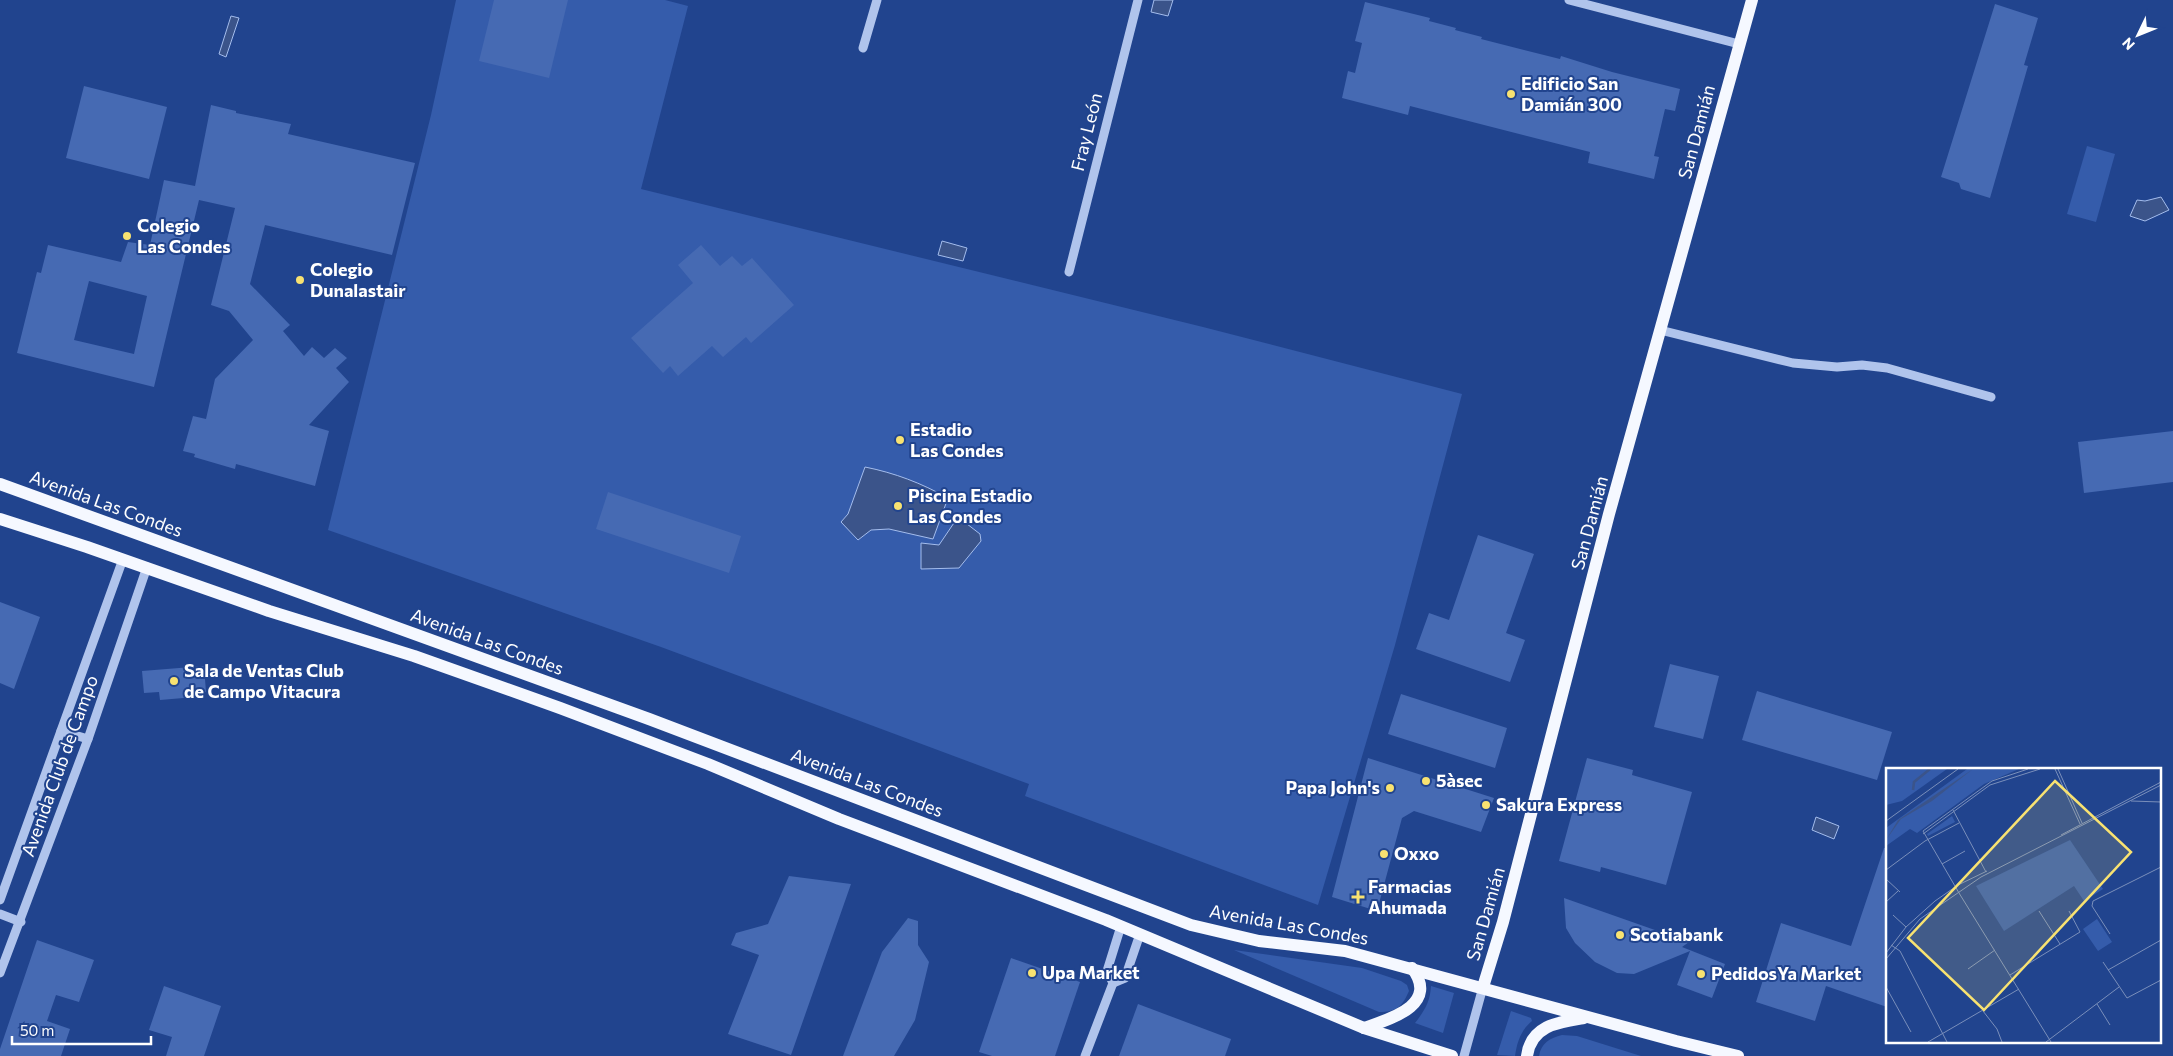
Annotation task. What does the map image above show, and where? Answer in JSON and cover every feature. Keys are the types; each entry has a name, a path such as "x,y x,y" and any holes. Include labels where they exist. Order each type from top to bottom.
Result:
{"main road":[{"name":"San Damián","path":"1483,988 1505,913 1609,514 1752,0"},
{"name":"Avenida Las Condes","path":"0,484 649,719 1190,925 1259,941 1345,951 1586,1017 1738,1056"},
{"path":"0,519 147,567 269,611 414,656 560,708 708,764 839,819 1121,926 1364,1028 1452,1056"},
{"path":"1364,1028 1395,1018 1414,1005 1418,997 1419,985 1416,973 1412,968"},
{"path":"1527,1056 1532,1041 1541,1030 1554,1023 1586,1017"}],"street":[{"path":"863,48 877,0"},
{"name":"Fray León","path":"1069,272 1138,0"},
{"path":"1569,0 1739,44"},
{"path":"1660,330 1793,363 1838,367 1862,365 1887,368 1991,397"},
{"name":"Avenida Club de Campo","path":"0,900 123,559"},
{"name":"Avenida Club de Campo","path":"0,974 88,740 147,567"},
{"path":"61,730 88,740"},
{"path":"0,914 21,922"},
{"path":"1085,1056 1112,983 1107,971 1121,926"},
{"path":"1112,983 1125,978 1140,934"},
{"name":"San Damián","path":"1464,1056 1483,988"}],"shaded area":[{"name":"Estadio Las Condes","path":"456,0 665,0 688,6 641,189 1203,327 1462,394 1395,645 1318,905 1025,796 1029,784 661,647 328,530 431,115"},
{"path":"1154,0 1173,0 1168,16 1151,12"},
{"path":"231,16 239,18 226,57 219,54"},
{"path":"2087,146 2115,154 2096,222 2067,214"},
{"path":"2161,197 2169,210 2145,221 2130,216 2137,200 2145,201"},
{"path":"942,241 967,248 963,261 938,255"},
{"name":"Piscina Estadio Las Condes","path":"865,467 908,479 948,498 933,539 889,529 871,530 858,540 841,522 848,514"},
{"path":"958,517 980,534 981,541 959,568 921,569 921,543 939,545"},
{"path":"1816,817 1839,826 1834,839 1812,830"},
{"path":"1234,950 1362,968 1401,981 1407,985 1409,991 1398,1008 1379,1012"},
{"path":"1431,986 1454,993 1443,1033 1415,1023 1426,1006"},
{"path":"1511,1011 1531,1018 1532,1021 1520,1037 1515,1056 1497,1055"},
{"path":"1562,1035 1577,1036 1641,1056 1539,1056 1540,1051 1547,1042"}],"building":[{"path":"494,0 568,0 549,78 479,61"},
{"name":"Edificio San Damián 300","path":"1365,2 1430,18 1429,21 1482,37 1481,39 1560,59 1561,56 1612,72 1680,89 1675,111 1665,109 1654,156 1659,157 1654,179 1588,163 1590,152 1410,106 1408,115 1342,98 1348,71 1355,73 1362,43 1355,41"},
{"path":"1995,4 2038,18 2024,65 2028,66 1990,198 1961,189 1959,183 1941,177"},
{"path":"84,86 167,107 149,179 66,158"},
{"path":"211,105 236,111 236,113 291,124 288,134 415,163 392,255 265,225 250,284 290,325 283,331 304,356 312,347 324,358 335,348 347,358 336,368 349,382 309,425 329,431 315,486 236,464 235,469 194,457 195,454 183,451 193,416 206,419 215,379 253,340 229,311 211,305 235,208 199,200 154,387 17,353 37,272 41,273 48,245 121,262 128,242 150,245 164,180 195,186","holes":["89,281 147,296 134,354 74,340"]},
{"path":"701,245 720,266 732,256 742,266 752,258 794,305 751,343 746,337 723,357 712,346 678,376 670,366 663,373 631,338 693,283 678,265"},
{"path":"2173,431 2173,482 2084,493 2078,442"},
{"path":"608,492 741,536 729,573 596,529"},
{"path":"1478,535 1534,554 1506,633 1525,640 1510,682 1416,649 1429,613 1449,620"},
{"path":"0,602 40,617 14,689 0,683"},
{"path":"1670,664 1719,676 1703,739 1654,727"},
{"name":"Sala de Ventas Club de Campo Vitacura","path":"204,666 206,692 195,693 195,697 160,700 159,692 144,693 142,671"},
{"path":"1757,691 1892,732 1877,780 1742,740"},
{"path":"1401,694 1507,728 1495,768 1388,734"},
{"path":"1368,758 1494,798 1481,832 1414,811 1402,818 1377,911 1332,897"},
{"path":"1587,758 1633,770 1632,775 1692,792 1666,885 1601,867 1600,872 1559,861"},
{"path":"1884,848 1886,848 1886,1007 1826,986 1815,1021 1756,1002 1781,923 1851,946"},
{"path":"789,876 851,884 791,1055 728,1034 759,955 731,945 736,933 768,924"},
{"name":"Scotiabank","path":"1564,898 1689,942 1682,947 1725,964 1712,998 1677,985 1690,951 1634,974 1617,973 1595,962 1575,943 1566,928"},
{"path":"908,918 918,921 918,945 929,962 915,1020 894,1056 843,1056 882,952"},
{"path":"37,940 94,960 79,1002 56,995 47,1021 70,1029 61,1056 0,1056 0,1049"},
{"path":"1011,958 1080,982 1055,1056 992,1056 979,1052"},
{"path":"164,986 221,1006 204,1056 166,1056 172,1037 149,1030"},
{"path":"1138,1004 1231,1039 1225,1056 1119,1056"}],"place":[{"name":"Edificio San Damián 300","path":"1511,94"},
{"name":"Colegio Las Condes","path":"127,236"},
{"name":"Colegio Dunalastair","path":"300,280"},
{"name":"Estadio Las Condes","path":"900,440"},
{"name":"Piscina Estadio Las Condes","path":"898,506"},
{"name":"Sala de Ventas Club de Campo Vitacura","path":"174,681"},
{"name":"5àsec","path":"1426,781"},
{"name":"Papa John's","path":"1390,788"},
{"name":"Sakura Express","path":"1486,805"},
{"name":"Oxxo","path":"1384,854"},
{"name":"Farmacias Ahumada","path":"1358,897"},
{"name":"Scotiabank","path":"1620,935"},
{"name":"Upa Market","path":"1032,973"},
{"name":"PedidosYa Market","path":"1701,974"}]}
